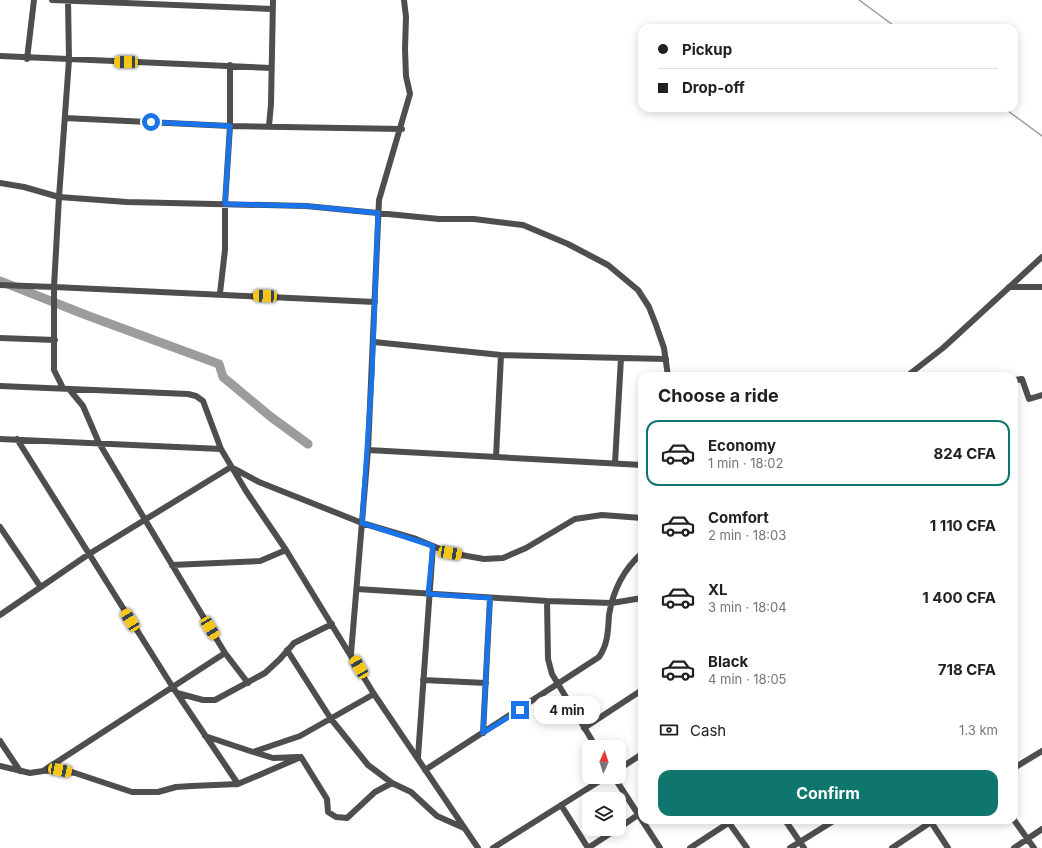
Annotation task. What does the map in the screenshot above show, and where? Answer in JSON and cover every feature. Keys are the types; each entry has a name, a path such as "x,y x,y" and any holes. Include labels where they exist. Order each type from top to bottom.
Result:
{"street":[{"path":"27,59 34,0"},
{"path":"52,0 272,9"},
{"path":"269,126 271,104 273,0"},
{"path":"351,654 368,450 374,342 379,200 402,129 410,94 405,63 406,18 404,0"},
{"path":"68,1 68,60 54,287 54,370 66,389 83,406 99,443 144,520 225,653 248,683"},
{"path":"0,56 27,59 230,65 271,68"},
{"path":"220,294 225,250 225,204 230,126 230,65"},
{"path":"65,118 230,126 402,129"},
{"path":"0,183 24,187 59,197 127,202 306,206 439,219 474,219 523,225 568,244 608,265 638,290 651,313 664,348 668,372"},
{"path":"912,372 943,348 1042,257"},
{"path":"0,285 375,302"},
{"path":"1009,287 1042,287"},
{"path":"0,338 55,340"},
{"path":"374,342 501,355 666,359"},
{"path":"496,457 501,355"},
{"path":"615,463 621,358"},
{"path":"1018,380 1022,379 1028,399 1042,394"},
{"path":"0,386 188,394 196,396 203,401 222,449 231,467 286,550 351,654 374,694 418,757 425,770 478,848"},
{"path":"0,439 222,449"},
{"path":"17,439 172,686 238,784"},
{"path":"368,450 638,465"},
{"path":"0,615 40,586 89,554 231,467"},
{"path":"231,467 259,482 362,523 450,553 484,559 503,558 526,548 575,519 602,515 638,518"},
{"path":"0,527 40,586"},
{"path":"418,757 428,594 433,546"},
{"path":"172,565 260,561 286,550"},
{"path":"425,770 558,686 599,657 608,640 614,591 622,575 638,557"},
{"path":"357,589 547,601 612,603 638,599"},
{"path":"483,733 490,598"},
{"path":"547,601 548,659 552,674 592,740"},
{"path":"177,693 203,700 215,700 248,683 280,659 294,643 332,624"},
{"path":"287,650 331,719 368,765 392,782 411,792 438,816 465,829"},
{"path":"43,771 225,653"},
{"path":"423,680 486,683"},
{"path":"584,728 638,693"},
{"path":"253,752 300,736 374,694"},
{"path":"205,736 273,758 301,757"},
{"path":"0,741 20,771"},
{"path":"1018,766 1042,751"},
{"path":"301,757 327,799 328,812 336,817 347,818 375,792 392,782"},
{"path":"0,766 30,773 60,770 75,773 132,792 158,792 176,787 238,784 301,757"},
{"path":"626,764 638,757"},
{"path":"493,848 595,784"},
{"path":"619,784 638,811"},
{"path":"562,805 588,848 606,836"},
{"path":"626,823 638,815"},
{"path":"646,824 660,848"},
{"path":"690,848 726,824"},
{"path":"732,824 747,848"},
{"path":"788,824 801,841 804,848"},
{"path":"790,848 829,824"},
{"path":"892,848 928,824"},
{"path":"935,824 948,848"},
{"path":"1017,824 1034,848"},
{"path":"1014,848 1042,829"}],"waterway":[{"path":"859,0 892,24"},
{"path":"1009,112 1042,136"},
{"path":"0,281 86,315 219,364 223,377 271,417 308,444"}],"route":[{"path":"151,122 230,126 225,204 306,206 378,213 372,375 362,523 416,539 433,546 428,594 490,598 483,733 520,710"}]}
